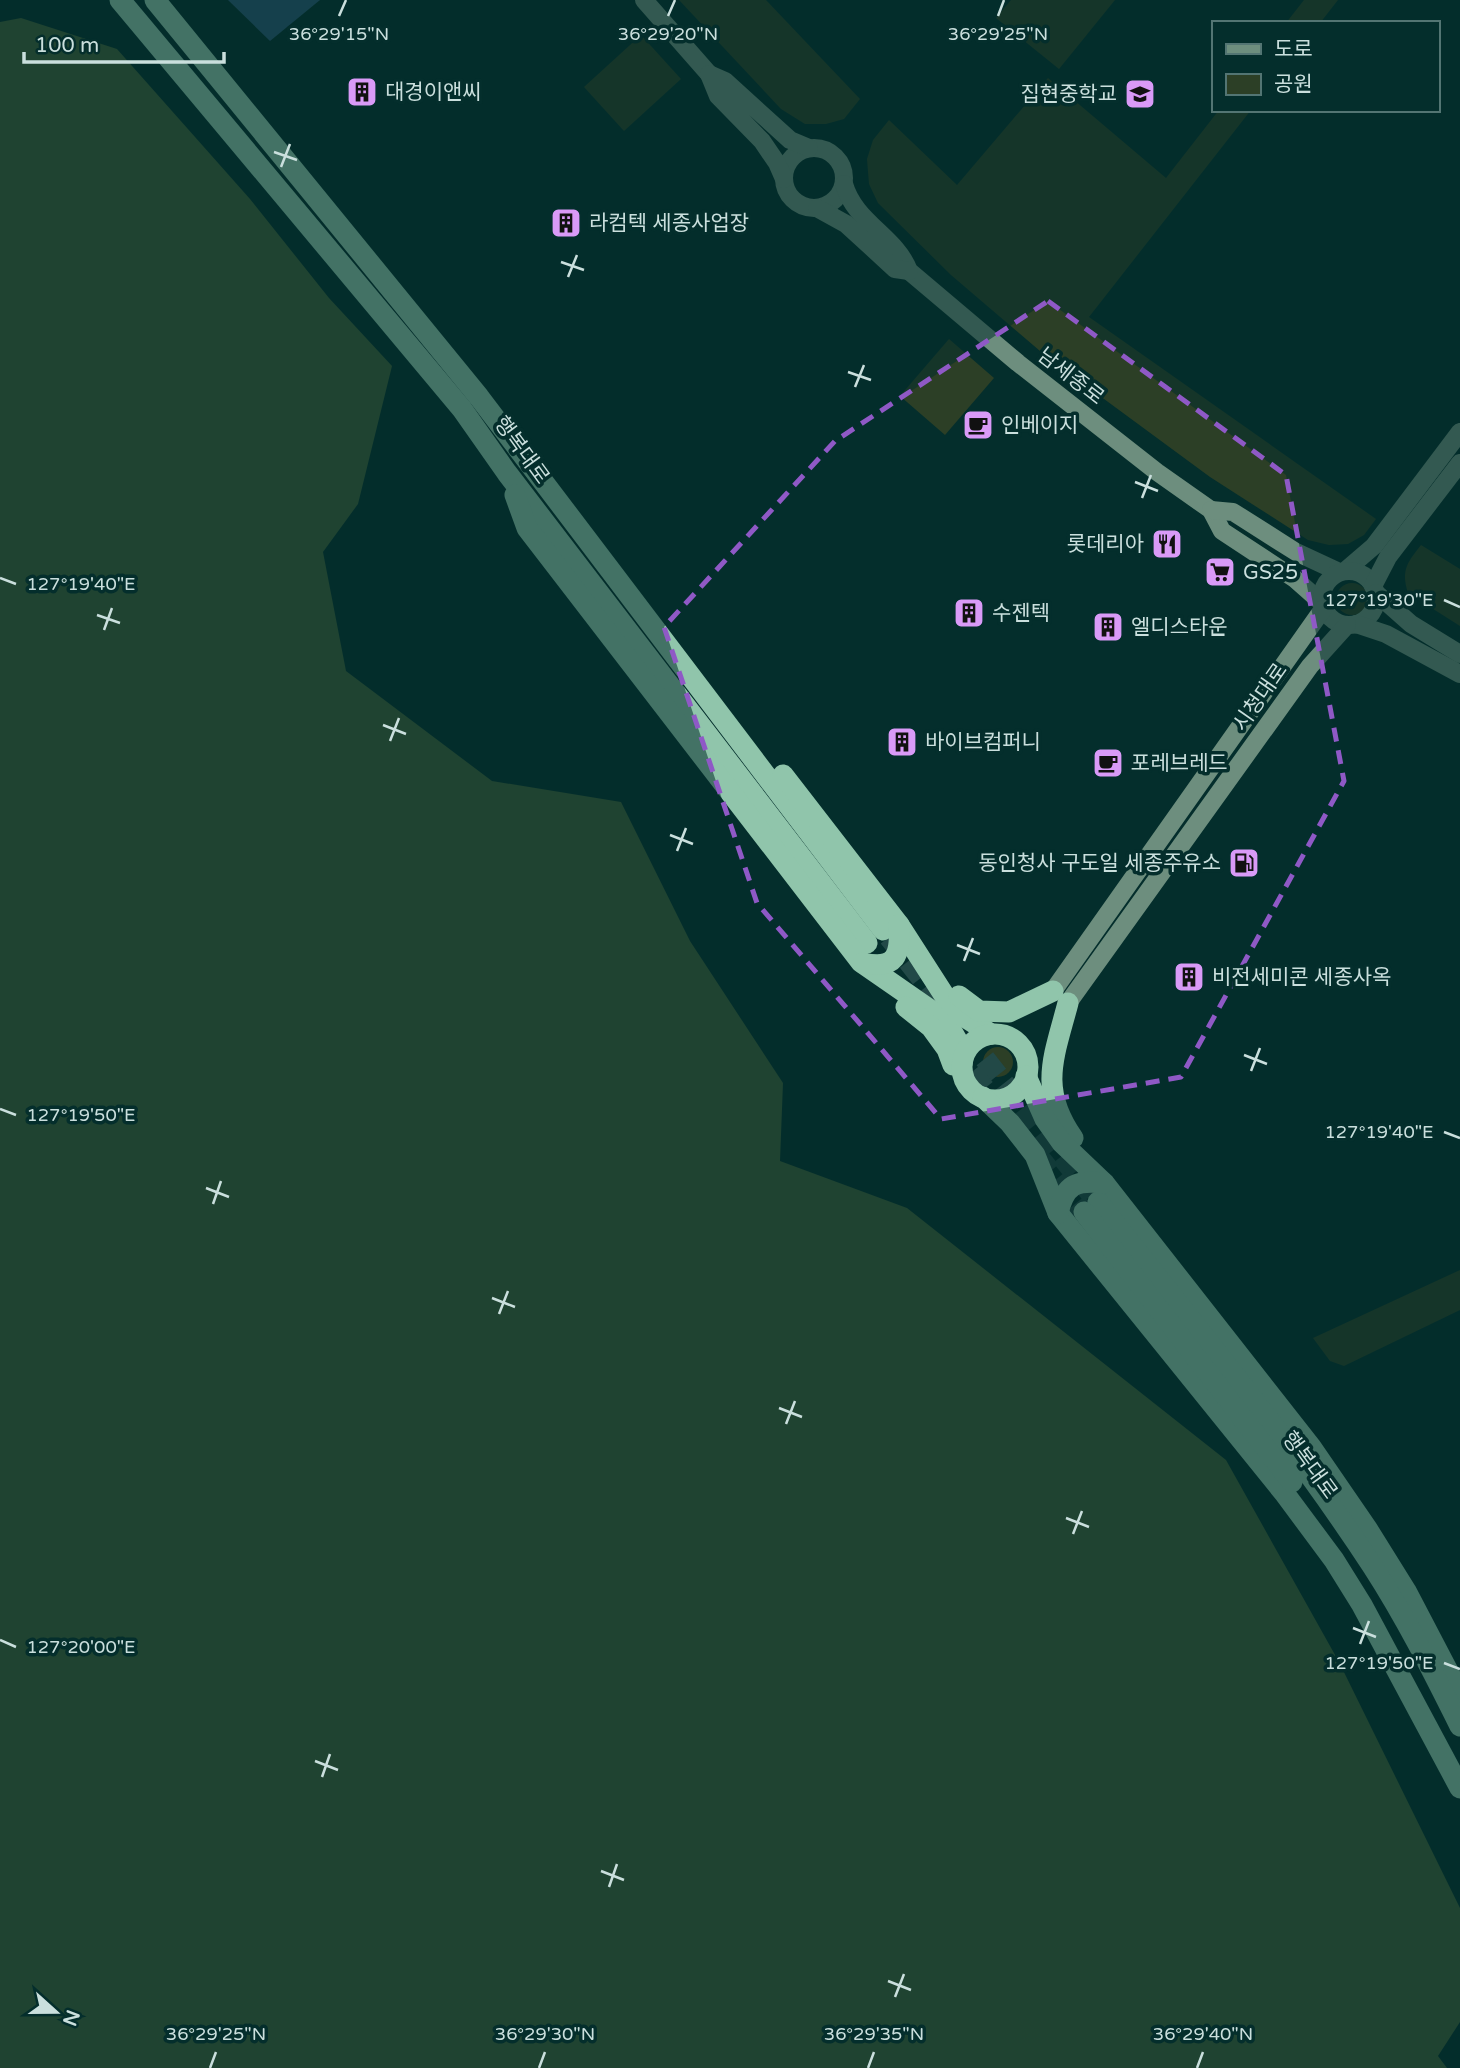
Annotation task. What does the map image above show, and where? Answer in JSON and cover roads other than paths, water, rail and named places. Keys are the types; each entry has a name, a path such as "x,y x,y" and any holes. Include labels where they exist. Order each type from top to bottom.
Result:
{"highway":[{"name":"행복대로","path":"120,0 462,409 507,473 878,940"},
{"name":"행복대로","path":"155,0 479,397 878,940"},
{"path":"878,940 979,1011 1009,1012 1060,997"},
{"path":"878,940 944,995 963,1016 996,1034 1012,1038 1020,1045 1026,1055 1027,1071 1045,1119 1095,1199"},
{"path":"878,940 946,1021 958,1042 970,1081 1010,1123 1035,1155 1058,1213 1285,1494 1334,1560 1362,1605 1460,1788"},
{"path":"970,1081 971,1044 980,1037 1017,1026 1060,997"},
{"path":"970,1081 993,1100 1013,1094 1021,1086 1060,997"},
{"path":"1060,997 1051,1091 1095,1199"},
{"path":"1058,1213 1061,1197 1073,1185 1084,1181 1095,1199 1311,1447 1406,1591 1460,1694"},
{"name":"행복대로","path":"1095,1199 1268,1420 1373,1568 1427,1658 1460,1726"},
{"name":"행복대로","path":"1095,1199 1328,1532 1436,1716 1460,1770"}],"street":[{"path":"644,0 709,74 718,96 762,141 777,163 793,199 817,208 834,200 844,184 844,172 837,157 824,149 809,148 790,140 724,81 709,74"},
{"path":"784,179 788,162 809,148"},
{"name":"남세종로","path":"844,184 856,211 904,258 909,271 1018,363 1157,472 1211,510 1222,531 1295,579 1322,606"},
{"name":"남세종로","path":"817,208 846,224 895,269 909,271"},
{"path":"1460,432 1374,546 1325,584 1322,606 1337,623 1386,634 1460,674"},
{"path":"1351,625 1365,620 1372,612 1374,589 1388,557 1460,463"},
{"name":"남세종로","path":"1211,510 1233,512 1296,552 1343,571"},
{"path":"1343,571 1357,572 1367,577 1374,589 1411,624 1460,654"},
{"name":"시청대로","path":"1060,997 1322,606"},
{"name":"시청대로","path":"1060,997 1310,666 1351,625"}],"water":[{"path":"228,0 320,0 270,41"}],"tunnel":[{"path":"889,937 1092,1195"},
{"path":"952,1048 1000,1108"},
{"path":"1037,1155 1084,1212"}],"place":[{"name":"대경이앤씨","path":"362,92"},
{"name":"집현중학교","path":"1140,94"},
{"name":"라컴텍 세종사업장","path":"566,223"},
{"name":"인베이지","path":"978,425"},
{"name":"롯데리아","path":"1167,544"},
{"name":"GS25","path":"1220,572"},
{"name":"수젠텍","path":"969,613"},
{"name":"엘디스타운","path":"1108,627"},
{"name":"바이브컴퍼니","path":"902,742"},
{"name":"포레브레드","path":"1108,763"},
{"name":"동인청사 구도일 세종주유소","path":"1244,863"},
{"name":"비전세미콘 세종사옥","path":"1189,977"}]}
